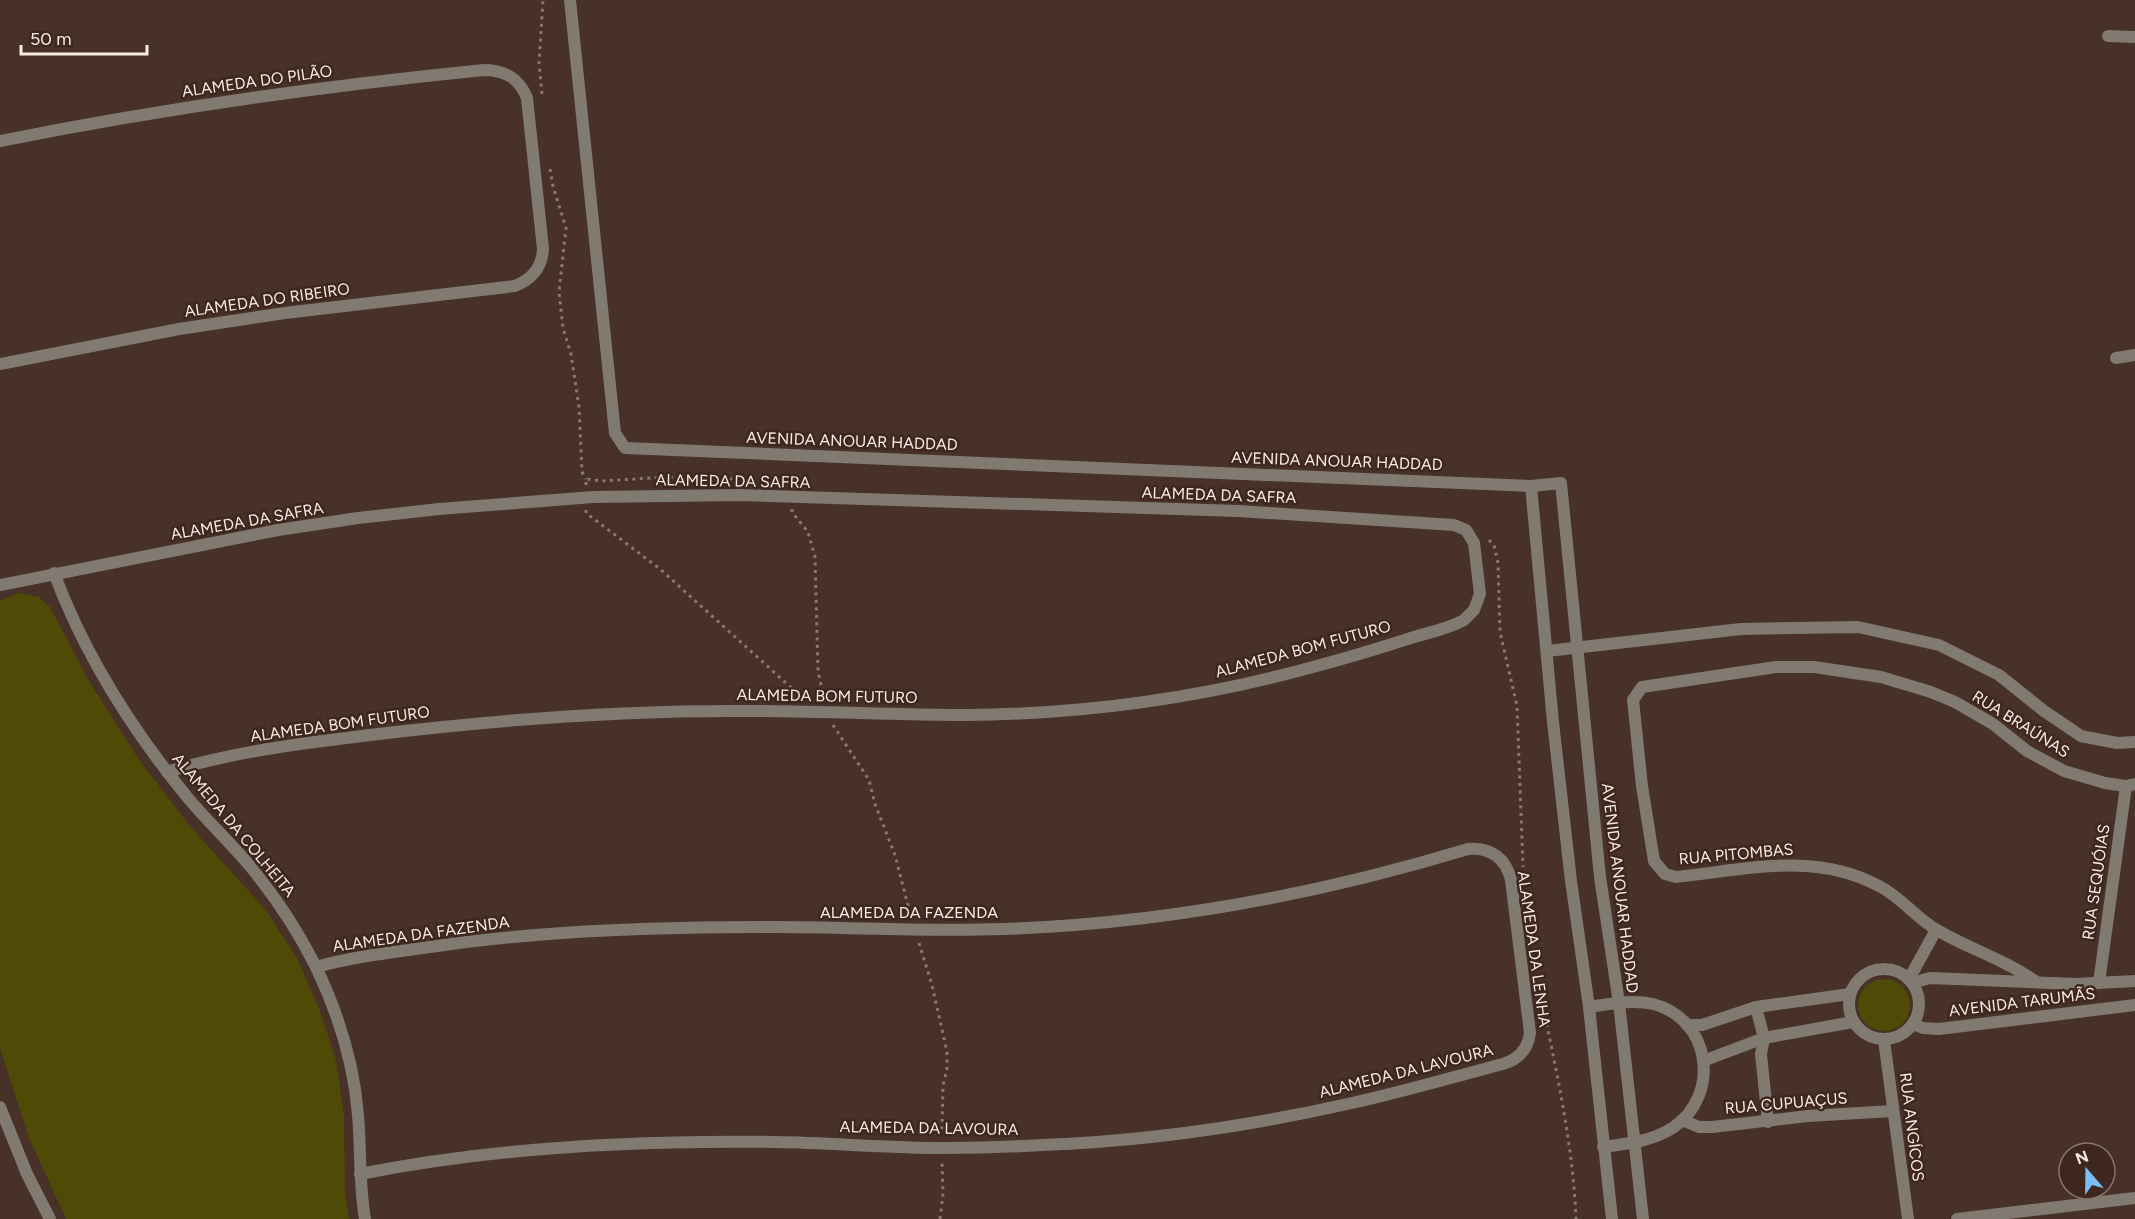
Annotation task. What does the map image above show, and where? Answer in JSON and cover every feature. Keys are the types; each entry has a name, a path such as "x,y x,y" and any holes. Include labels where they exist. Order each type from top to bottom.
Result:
{"street":[{"name":"AVENIDA ANOUAR HADDAD","path":"570,0 615,433 625,448 1531,486 1561,483 1600,877 1619,1003 1643,1219"},
{"path":"2108,36 2135,37"},
{"name":"ALAMEDA DO PILÃO","path":"0,141 227,101 398,79 493,70 510,75 517,81 527,98 543,249 536,272"},
{"name":"ALAMEDA DO RIBEIRO","path":"0,364 179,329 285,313 515,286 536,272"},
{"path":"2116,358 2135,355"},
{"path":"1531,486 1570,881 1589,1007 1612,1219"},
{"name":"ALAMEDA DA SAFRA","path":"0,585 278,530 358,518 462,507 586,498 741,495 1238,511 1454,525 1470,534 1474,543 1480,594 1474,610"},
{"name":"ALAMEDA DA COLHEITA","path":"54,573 68,612 105,681 126,714 167,772 265,885 290,921 316,967 338,1021 353,1080 358,1112 360,1174 365,1219"},
{"name":"ALAMEDA BOM FUTURO","path":"167,772 216,758 346,738 508,721 642,713 827,711 938,715 1029,713 1158,699 1245,684 1341,660 1457,624 1470,616 1474,610"},
{"path":"1547,651 1741,629 1858,627 1939,645 1999,675 2044,711 2082,736 2116,743 2135,742"},
{"name":"RUA BRAÚNAS","path":"1665,874 1654,861 1642,786 1634,700 1642,687 1776,667 1814,667 1881,677 1955,702 1993,724 2027,751 2064,771 2105,783 2131,785"},
{"name":"RUA SEQUÓIAS","path":"2099,983 2131,785"},
{"name":"ALAMEDA DA FAZENDA","path":"316,967 361,957 488,939 582,932 776,927 914,930 1067,926 1154,917 1250,903 1396,870 1468,849 1477,848 1495,854"},
{"name":"ALAMEDA DA LENHA","path":"1495,854 1506,865 1511,880 1530,1033 1523,1051"},
{"name":"RUA PITOMBAS","path":"1665,874 1676,877 1787,864 1825,866 1854,874 1898,898 1936,930 2012,966 2035,981"},
{"path":"1911,981 1936,930"},
{"path":"1875,970 1893,970 1911,981 1919,999 1917,1016 1913,1024 1900,1035 1884,1040 1866,1035 1853,1022 1849,1013 1850,994 1859,979 1875,970"},
{"name":"AVENIDA TARUMÃS","path":"1911,981 1930,978 2075,984 2135,981"},
{"path":"1687,1025 1702,1025 1756,1007 1850,994"},
{"path":"1589,1007 1619,1003 1654,1004 1678,1016 1687,1025 1698,1042 1703,1061 1703,1080 1698,1099 1682,1120 1660,1134 1633,1143 1603,1147"},
{"name":"AVENIDA TARUMÃS","path":"1913,1024 1923,1028 1939,1029 2135,1005"},
{"path":"1756,1007 1764,1038 1761,1054 1768,1122"},
{"path":"1703,1061 1764,1038 1853,1022"},
{"name":"RUA ANGÍCOS","path":"1884,1040 1908,1219"},
{"name":"ALAMEDA DA LAVOURA","path":"360,1174 467,1158 585,1147 649,1144 776,1142 942,1148 1116,1140 1235,1125 1353,1103 1511,1062 1523,1051"},
{"path":"0,1107 27,1174 50,1219"},
{"name":"RUA CUPUAÇUS","path":"1682,1120 1699,1127 1768,1122 1808,1116 1893,1111"},
{"path":"1957,1219 2135,1198"}],"path":[{"path":"542,97 539,63 543,0"},
{"path":"550,164 553,186 566,228 564,261 560,279 560,310 579,406 582,472 586,479 586,513 660,569 796,692 827,711"},
{"path":"586,479 602,481 668,477 738,479"},
{"path":"792,512 808,532 815,557 818,671 827,711 833,726 869,780 875,804 896,855 948,1052 943,1085 943,1194 940,1219"},
{"path":"1488,538 1494,545 1498,563 1500,632 1517,706 1524,873"},
{"path":"1542,1002 1557,1072 1574,1177 1576,1219"}],"shaded area":[{"path":"17,593 39,597 50,607 89,681 138,758 189,825 265,909 296,956 319,1008 336,1060 344,1115 345,1191 349,1219 66,1219 29,1138 0,1048 0,601"},
{"path":"1879,979 1889,979 1903,986 1910,1005 1903,1024 1889,1031 1879,1031 1869,1027 1862,1020 1858,1010 1858,1000 1862,990 1869,983"}]}
